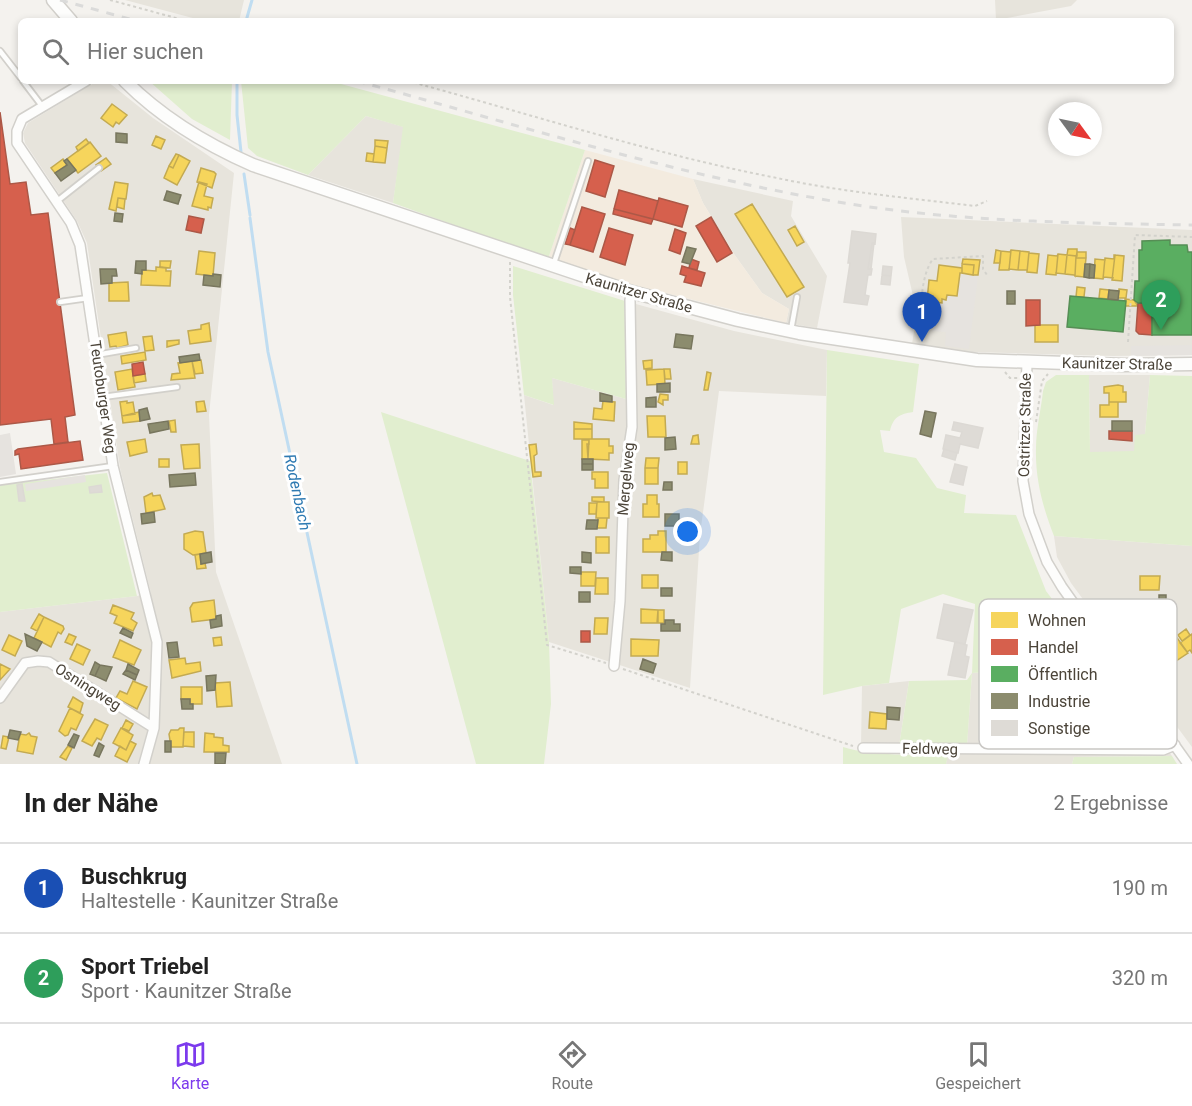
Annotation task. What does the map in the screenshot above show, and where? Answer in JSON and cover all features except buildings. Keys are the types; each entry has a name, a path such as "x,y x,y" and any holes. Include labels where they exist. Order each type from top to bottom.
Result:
{"street":[{"path":"53,0 68,18"},
{"name":"Teutoburger Weg","path":"81,84 22,118 17,130 17,143 71,223 81,245 113,466 157,642 154,728 144,764"},
{"name":"Kaunitzer Straße","path":"129,84 166,116 222,152 282,176 632,292 791,332 977,360 1027,363 1192,364"},
{"name":"Mergelweg","path":"614,666 620,601 624,480 632,427 630,300 632,292"},
{"name":"Ostritzer Straße","path":"1027,363 1023,480 1029,514 1047,562 1071,599"},
{"name":"Osningweg","path":"0,698 25,663 49,662 154,728"},
{"name":"Feldweg","path":"863,748 979,749"},
{"name":"Ostritzer Straße","path":"1177,748 1188,764"},
{"name":"Feldweg","path":"1013,749 1165,749"}],"lane":[{"path":"0,51 18,75"},
{"path":"25,84 42,106"},
{"path":"552,267 588,161"},
{"path":"56,202 99,168"},
{"path":"791,332 797,297"},
{"path":"60,302 88,298"},
{"path":"96,355 136,348"},
{"path":"103,397 177,387"},
{"path":"0,482 113,466"}],"path":[{"path":"110,0 176,18"},
{"path":"419,84 688,158 776,178 842,190 975,206 987,201"},
{"path":"1128,342 1135,235 1192,237"},
{"path":"512,254 509,262 510,297 546,645 844,744 863,748"},
{"path":"919,322 924,281 929,264 933,259 983,256 982,269 987,275"},
{"path":"1035,425 1042,381"}],"shaded area":[{"path":"125,0 244,0 240,18 193,18"},
{"path":"995,0 1077,0 1071,6 996,18"},
{"path":"92,84 111,84 153,118 234,173 209,415 216,572 282,764 0,764 0,612 151,593 120,468 87,243 77,221 25,143 23,133 28,123"},
{"path":"366,116 404,127 393,203 308,175"},
{"path":"585,150 693,179 703,203 734,254 762,293 789,309 786,323 641,287 548,259"},
{"path":"693,179 793,201 791,216 827,276 817,328 786,323 789,309 762,293 734,254 703,203"},
{"path":"901,217 1192,230 1192,355 1113,356 972,352 912,344 917,313 904,257"},
{"path":"960,273 978,275 969,349 945,346 946,332 932,331 934,309 926,309 927,301 945,303 947,295 957,296"},
{"path":"625,301 734,331 827,350 826,396 719,391 700,535 690,688 549,642 524,395 553,405 552,378 626,399"},
{"path":"1192,345 1192,355 1131,356 1131,346"},
{"path":"1089,375 1150,375 1145,434 1134,452 1090,452"},
{"path":"10,433 16,474 0,477 0,435"},
{"path":"85,475 86,482 26,491 25,484"},
{"path":"1054,536 1192,546 1192,747 1177,727 1177,599 1083,599 1057,557"},
{"path":"972,673 979,673 979,749 1167,749 1172,756 1074,757 1072,764 946,764 949,745 967,746"},
{"path":"909,681 899,746 861,746 862,686"}],"green space":[{"path":"152,84 232,84 230,140 192,119"},
{"path":"241,84 341,84 585,150 548,259 393,203 403,127 366,116 308,175 257,156 248,148"},
{"path":"513,266 625,301 626,399 552,378 554,405 524,395 513,295"},
{"path":"827,350 919,364 913,412 898,417 893,422 890,431 880,430 884,452 916,458 937,488 966,495 964,513 1016,515 1046,591 1052,599 979,599 979,673 972,673 975,604 943,594 901,609 889,683 862,686 823,695"},
{"path":"1056,375 1089,375 1090,452 1134,451 1135,435 1145,434 1150,375 1192,376 1192,546 1054,536 1040,493 1036,448 1043,391 1046,382"},
{"path":"381,412 530,461 549,642 551,704 544,764 476,764"},
{"path":"107,473 137,596 0,612 0,485"},
{"path":"972,673 967,746 899,746 909,681 967,680"},
{"path":"843,747 882,754 948,755 946,764 843,764"},
{"path":"1172,756 1177,764 1072,764 1074,757"}],"waterway":[{"name":"Rodenbach","path":"247,18 252,0"},
{"name":"Rodenbach","path":"237,84 237,115 241,152"},
{"name":"Rodenbach","path":"244,174 250,215"},
{"name":"Rodenbach","path":"250,218 268,352 357,764"}],"railway":[{"path":"60,0 126,18"},
{"path":"368,84 660,164 782,192 844,203 974,218 1192,225"}],"place":[{"name":"Sport Triebel","path":"1161,330"},
{"name":"Buschkrug","path":"922,342"}]}
